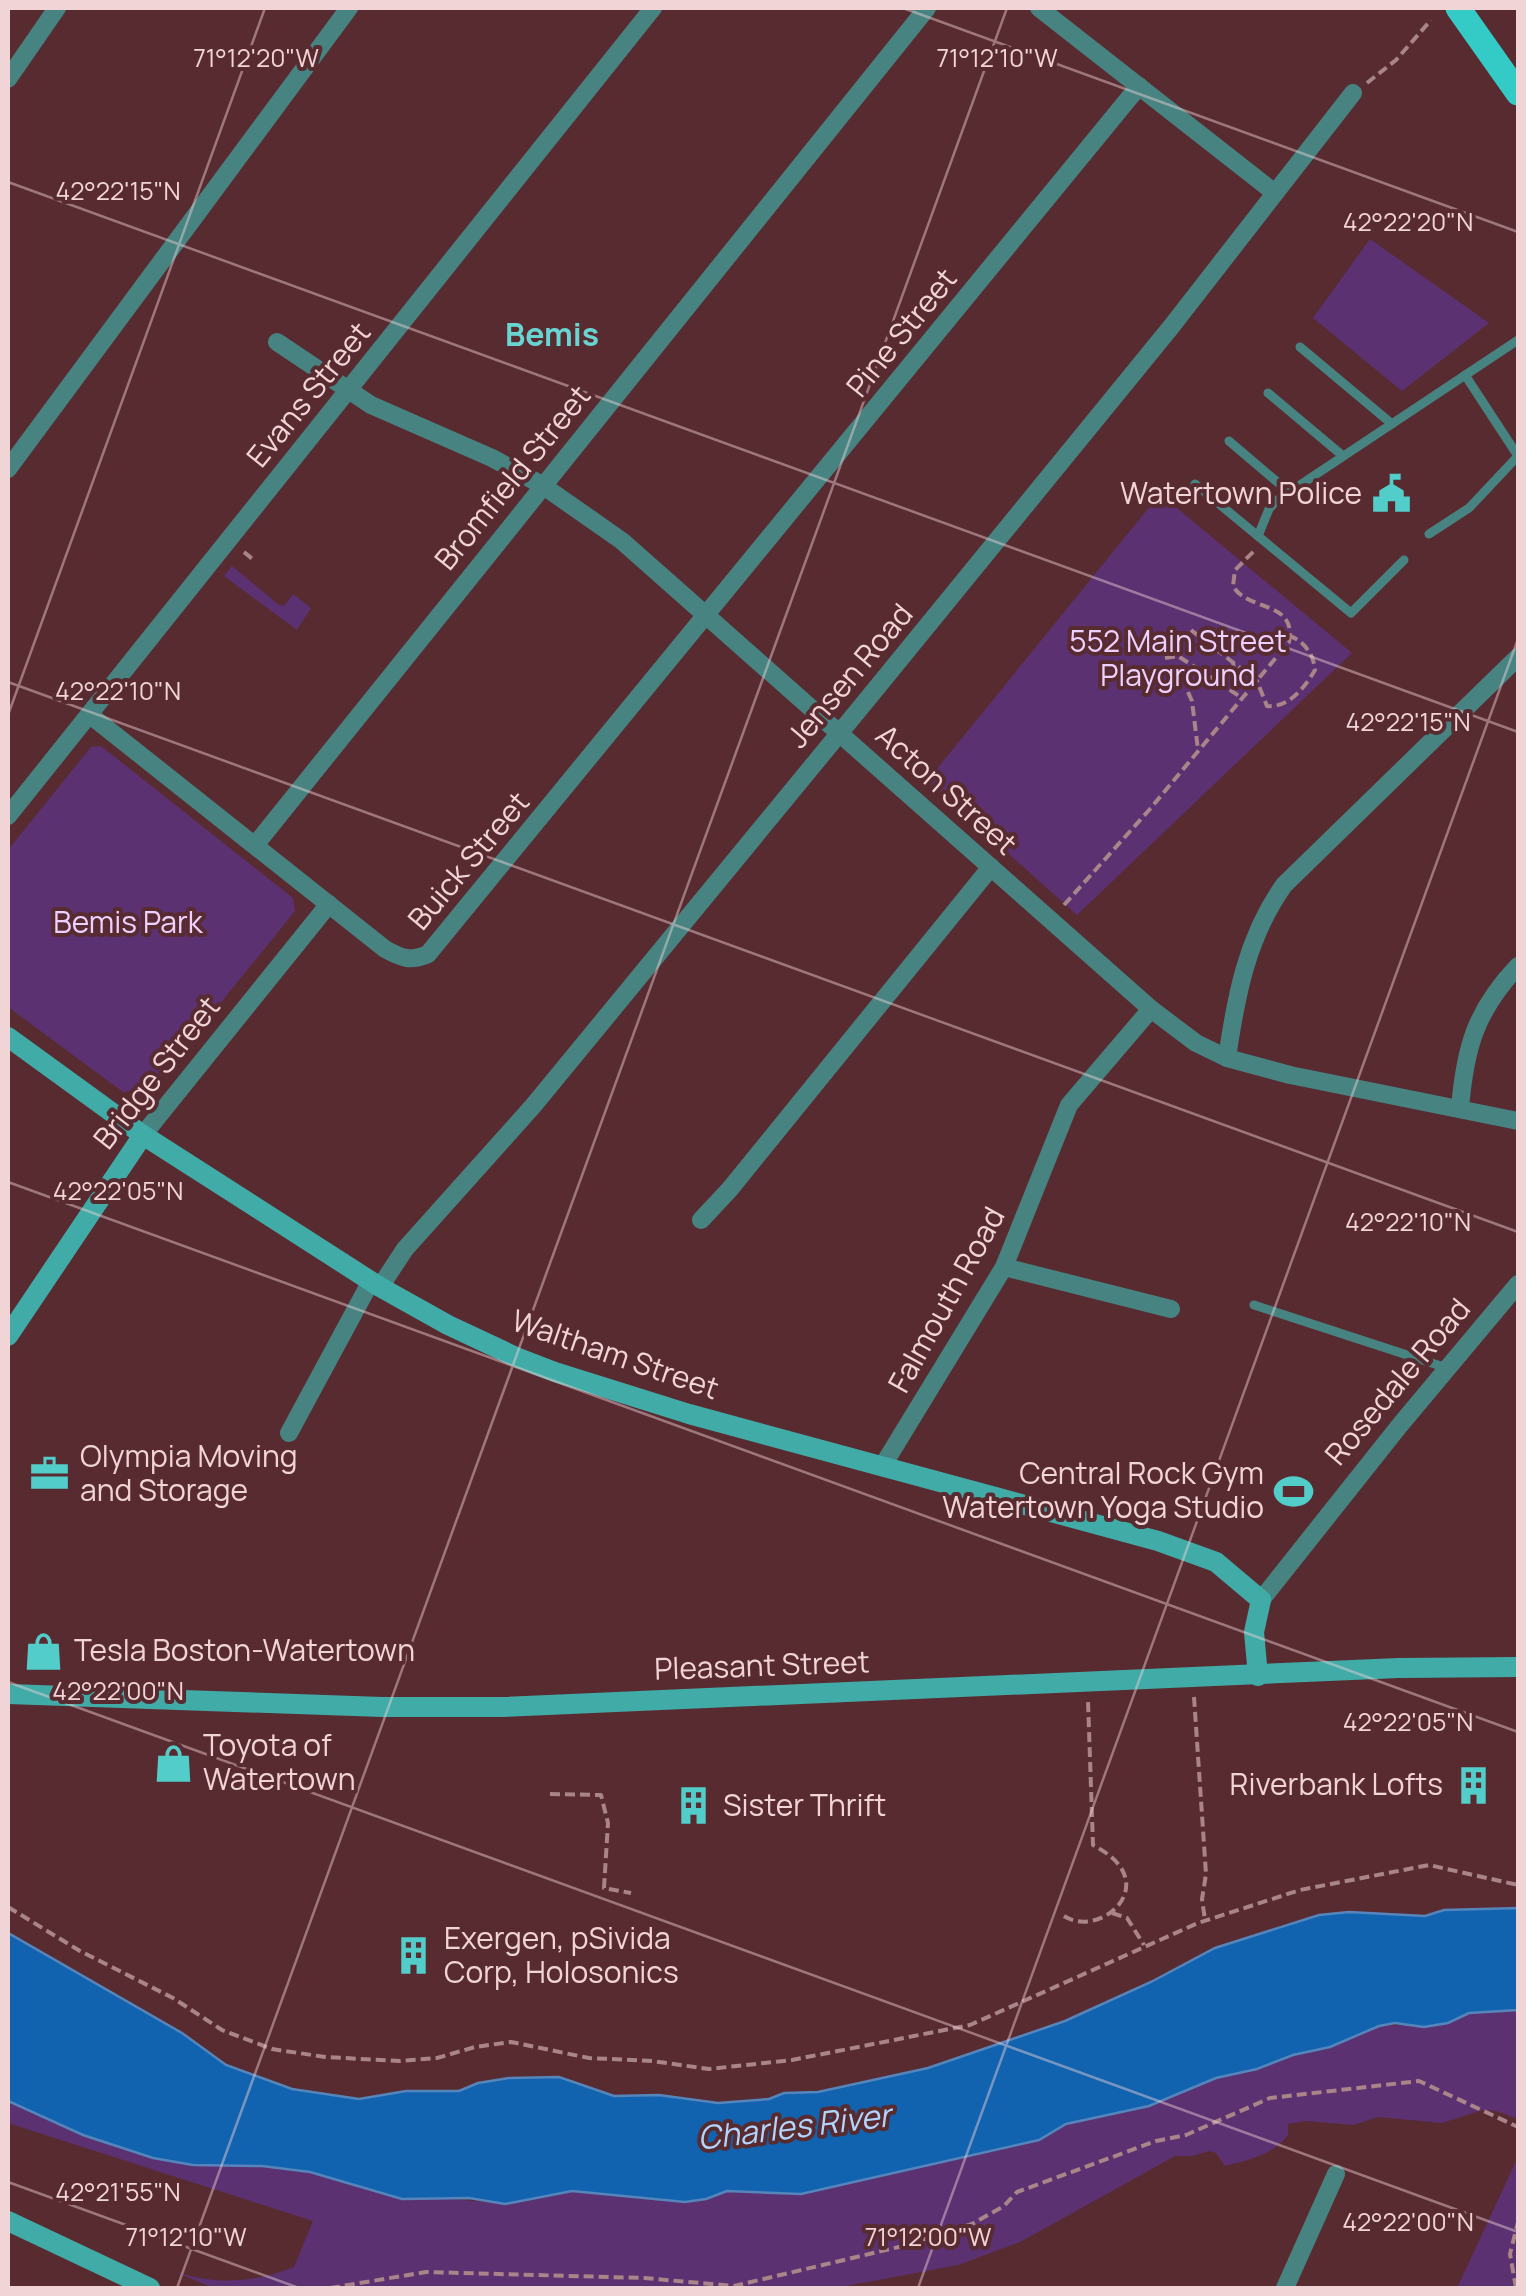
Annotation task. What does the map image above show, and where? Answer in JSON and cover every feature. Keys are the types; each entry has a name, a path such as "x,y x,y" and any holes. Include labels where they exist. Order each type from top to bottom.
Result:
{"main road":[{"path":"1458,8 1518,93"}],"street":[{"path":"8,80 57,8"},
{"path":"8,469 349,8"},
{"name":"Evans Street","path":"8,816 653,8"},
{"name":"Bromfield Street","path":"256,844 927,8"},
{"path":"1047,10 1275,193"},
{"name":"Pine Street","path":"707,615 1138,86"},
{"name":"Jensen Road","path":"289,1433 376,1284 533,1106 1158,342 1354,93"},
{"name":"Acton Street","path":"277,342 348,391 395,417 492,458 542,485 622,541 1151,1009 1196,1043 1227,1058 1290,1075 1518,1121"},
{"name":"Buick Street","path":"90,715 400,958 415,960 428,954 707,615"},
{"path":"1227,1058 1250,946 1284,885 1518,657"},
{"path":"700,1220 730,1189 991,866"},
{"name":"Bridge Street","path":"8,1336 143,1135 329,904"},
{"path":"1460,1108 1464,1060 1484,1011 1518,966"},
{"name":"Falmouth Road","path":"882,1467 1004,1266 1069,1105 1151,1009"},
{"name":"Waltham Street","path":"8,1036 143,1135 448,1326 555,1372 688,1414 1191,1551 1216,1562 1261,1600"},
{"path":"1004,1266 1171,1309"},
{"name":"Rosedale Road","path":"1261,1600 1518,1284"},
{"path":"1258,1676 1254,1632 1261,1600"},
{"name":"Pleasant Street","path":"8,1694 475,1707 1518,1667"},
{"path":"1285,2288 1336,2174"},
{"path":"8,2222 150,2288"}],"lane":[{"path":"1261,539 1272,505 1289,492 1515,343 1518,357"},
{"path":"1300,347 1392,424"},
{"path":"1429,534 1469,508 1518,456 1465,376"},
{"path":"1268,393 1343,456"},
{"path":"1229,441 1289,492"},
{"path":"1195,484 1351,614 1404,560"},
{"path":"1254,1305 1447,1368"}],"path":[{"path":"1354,93 1396,60 1431,20"},
{"path":"1051,920 1283,650 1290,636 1282,614 1243,599 1232,586 1235,570 1261,539"},
{"path":"240,549 255,561"},
{"path":"1191,630 1257,681 1267,706 1279,707 1313,675 1314,661 1300,640 1290,636"},
{"path":"1165,658 1178,656 1240,696"},
{"path":"1232,662 1240,696"},
{"path":"1188,692 1198,750"},
{"path":"1194,1698 1206,1874 1202,1899 1205,1920"},
{"path":"1064,1916 1088,1923 1112,1913 1120,1905 1125,1884 1118,1864 1093,1845 1088,1702"},
{"path":"550,1794 601,1795 608,1820 604,1888 630,1893"},
{"path":"8,1907 173,1998 222,2030 272,2049 325,2057 400,2061 437,2058 511,2042 589,2058 709,2069 970,2026 1144,1945 1282,1894 1429,1864 1518,1885"},
{"path":"1112,1913 1127,1918 1144,1945"},
{"path":"330,2288 426,2272 644,2278 734,2286 972,2224 1004,2206 1017,2192 1156,2141 1186,2135 1270,2098 1419,2081 1518,2127"},
{"path":"1516,2288 1510,2254 1518,2222"}],"green space":[{"path":"1370,239 1489,323 1402,391 1313,318"},
{"name":"552 Main Street Playground","path":"1160,494 1352,653 1077,915 927,781"},
{"path":"232,566 279,605 284,606 293,594 311,608 297,630 224,576"},
{"name":"Bemis Park","path":"101,746 293,898 295,911 151,1089 123,1092 8,1007 8,850 91,747"},
{"path":"1487,2010 1518,2010 1518,2119 1482,2110 1442,2123 1378,2117 1354,2125 1306,2121 1288,2124 1288,2135 1282,2142 1252,2159 1225,2166 1216,2153 1209,2151 1175,2156 1020,2242 958,2265 836,2288 213,2288 176,2272 235,2280 294,2267 313,2221 8,2123 8,2101 83,2135 153,2158 310,2172 381,2193 486,2202 572,2191 685,2202 727,2191 801,2194 1039,2140 1066,2124 1149,2106 1216,2078 1330,2047 1379,2026 1448,2023"},
{"path":"1518,2157 1518,2288 1457,2288"}],"water":[{"name":"Charles River","path":"1518,1908 1518,2010 1469,2013 1448,2023 1424,2027 1395,2023 1379,2026 1330,2047 1216,2078 1149,2106 1066,2124 1039,2140 801,2194 727,2191 685,2202 572,2191 505,2204 469,2198 402,2199 310,2172 262,2166 193,2165 153,2158 83,2135 8,2101 8,1933 182,2033 226,2065 292,2089 359,2099 406,2091 459,2091 509,2078 559,2077 614,2096 659,2095 718,2103 818,2092 928,2068 1065,2021 1215,1948 1319,1915 1349,1912 1425,1916 1444,1910"}],"place":[{"name":"Watertown Police","path":"1392,494"},
{"name":"Olympia Moving and Storage","path":"50,1474"},
{"name":"Central Rock Gym Watertown Yoga Studio","path":"1294,1491"},
{"name":"Tesla Boston-Watertown","path":"44,1651"},
{"name":"Toyota of Watertown","path":"173,1763"},
{"name":"Riverbank Lofts","path":"1473,1785"},
{"name":"Sister Thrift","path":"693,1806"},
{"name":"Exergen, pSivida Corp, Holosonics","path":"414,1956"}],"district":[{"name":"Bemis","path":"552,335"}]}
